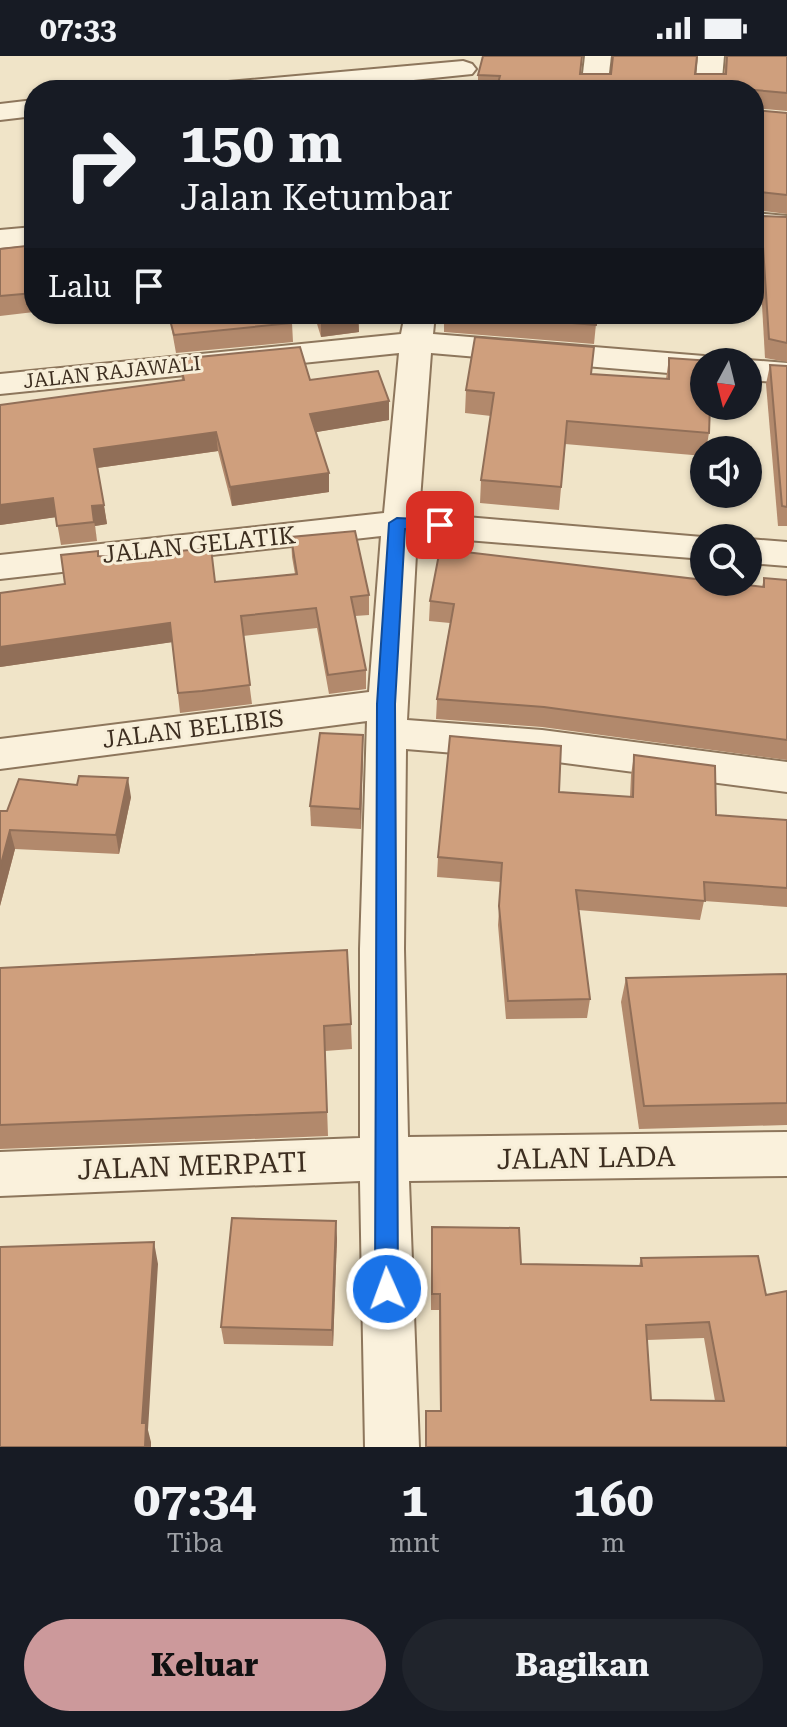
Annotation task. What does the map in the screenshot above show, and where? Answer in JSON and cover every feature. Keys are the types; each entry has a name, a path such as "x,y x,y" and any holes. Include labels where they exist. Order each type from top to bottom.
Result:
{"street":[{"path":"595,80 598,56"},
{"path":"709,80 711,56"},
{"path":"358,80 462,72"},
{"path":"0,112 24,109"},
{"path":"764,223 787,225"},
{"path":"0,239 24,237"},
{"path":"392,1447 385,1160 386,718 397,523 418,328"},
{"name":"JALAN RAJAWALI","path":"0,384 418,328 690,364"},
{"path":"762,371 787,373"},
{"name":"JALAN GELATIK","path":"0,567 397,523 690,546"},
{"path":"762,552 787,554"},
{"name":"JALAN BELIBIS","path":"0,754 386,718 542,745 787,777"},
{"name":"JALAN LADA","path":"385,1160 787,1154"},
{"name":"JALAN MERPATI","path":"0,1174 385,1160"}],"building":[{"path":"483,56 582,56 580,74 611,74 613,56 697,56 695,74 726,74 727,56 787,56 787,93 764,91 764,80 499,80 500,76 478,75"},
{"path":"764,111 787,113 787,195 764,192"},
{"path":"764,216 787,217 787,343 769,339"},
{"path":"24,246 24,294 0,296 0,249"},
{"path":"171,324 282,324 174,335"},
{"path":"475,337 594,347 591,374 669,379 669,358 690,359 690,420 709,420 709,433 567,421 561,487 481,480 494,393 466,390"},
{"path":"300,347 310,380 378,371 389,401 310,414 329,473 230,487 216,432 94,449 104,505 92,506 94,522 57,526 53,498 0,505 0,405 184,380 179,359"},
{"path":"770,365 787,366 787,507 782,506"},
{"path":"355,531 369,595 351,597 366,670 328,675 316,608 241,616 250,685 202,691 178,693 170,623 0,647 0,593 65,584 61,555 98,551 98,556 114,557 211,548 215,582 297,574 291,537"},
{"path":"440,549 690,578 690,596 762,596 764,578 787,580 787,740 544,707 437,699 454,604 430,601"},
{"path":"320,733 363,735 360,809 310,806"},
{"path":"450,736 561,746 559,792 633,797 634,755 715,766 716,815 787,820 787,888 704,882 705,901 576,890 590,999 508,1001 499,906 502,863 438,857"},
{"path":"79,776 128,778 116,835 10,830 0,868 0,811 7,811 19,779 77,785"},
{"path":"347,950 351,1024 324,1026 327,1112 0,1125 0,968"},
{"path":"787,974 787,1103 644,1106 626,978"},
{"path":"232,1218 336,1221 332,1330 221,1327"},
{"path":"432,1227 519,1228 521,1264 642,1266 641,1258 758,1256 766,1295 787,1291 787,1447 426,1447 426,1411 441,1411 440,1294 432,1294","holes":["709,1322 724,1401 651,1400 646,1325"]},
{"path":"154,1242 142,1423 146,1423 145,1447 0,1447 0,1247"}],"route":[{"path":"387,1289 384,1193 386,704 397,523 440,525"}]}
